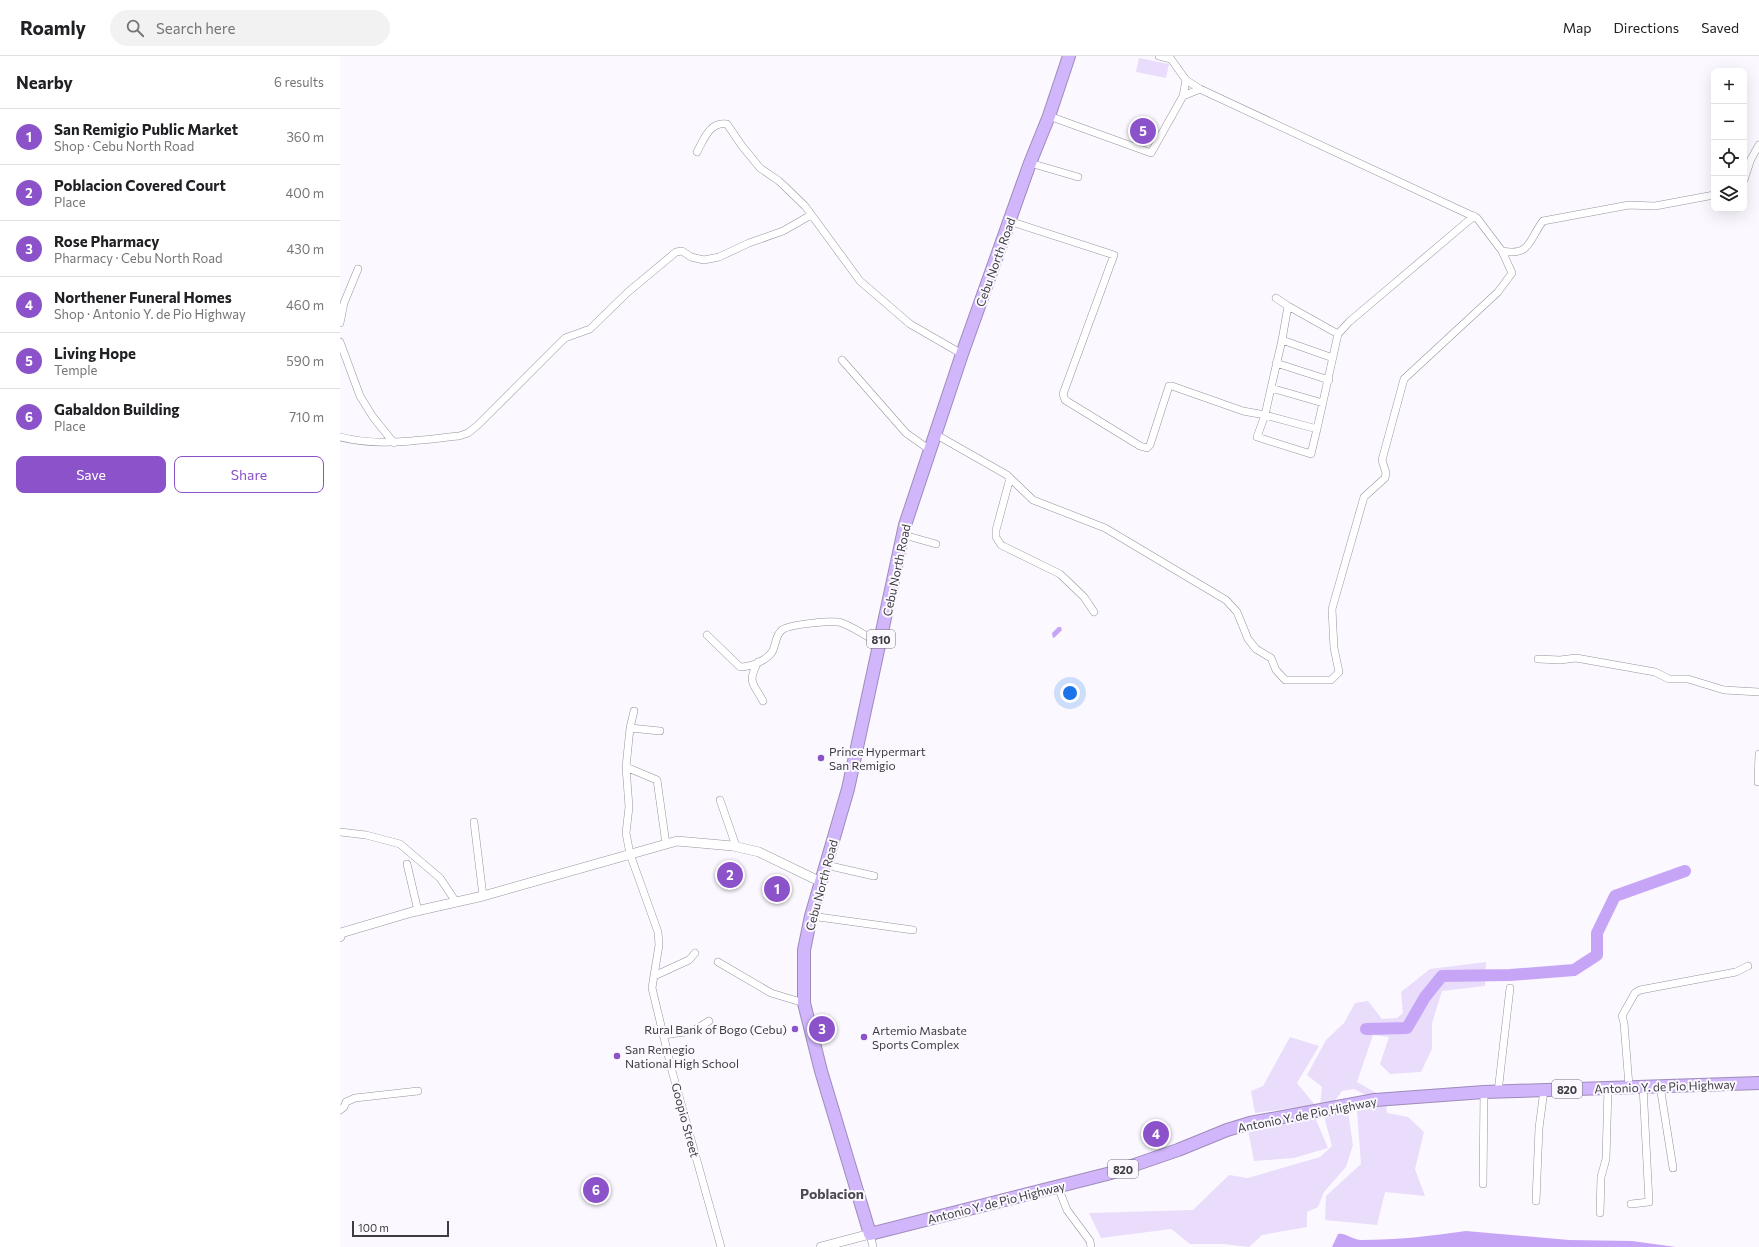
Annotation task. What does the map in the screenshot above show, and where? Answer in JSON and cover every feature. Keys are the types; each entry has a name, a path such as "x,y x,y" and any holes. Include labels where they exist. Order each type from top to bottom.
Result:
{"highway":[{"name":"Cebu North Road","path":"870,1234 821,1071 804,1003 804,950 811,916 848,789 904,535 935,434 962,354 1030,163 1049,116 1068,56"},
{"name":"Antonio Y. de Pio Highway","path":"870,1234 1111,1173 1250,1123 1382,1099 1484,1092 1629,1086 1759,1083"}],"street":[{"path":"935,434 1010,478 1033,500 1105,528 1226,600 1237,612 1248,639 1256,649 1271,658 1276,670 1285,680 1331,680 1339,672 1334,648 1332,609 1364,497 1385,478 1386,473 1382,460 1404,379 1498,292 1512,272 1502,251 1474,216 1200,89 1186,80 1171,60 1160,56"},
{"path":"1049,116 1151,153 1184,96 1186,80"},
{"path":"1184,96 1200,89"},
{"path":"697,152 708,132 721,123 727,124 742,146 760,168 796,197 860,281 910,324 962,354"},
{"path":"1745,176 1751,159 1759,145"},
{"path":"1030,163 1078,177"},
{"path":"1502,251 1515,253 1525,249 1543,221 1629,205 1655,206 1711,196"},
{"path":"340,438 355,441 394,443 458,436 468,433 478,425 565,338 590,329 649,274 676,252 682,251 691,257 704,260 719,257 749,243 783,231 811,215"},
{"path":"1288,306 1265,415 1257,437 1311,454 1329,380 1338,334 1349,322 1474,216"},
{"path":"1009,221 1114,255 1065,386 1063,394 1065,400 1140,446 1147,448 1150,445 1169,386 1176,387 1243,411 1265,415 1317,429"},
{"path":"340,323 344,303 358,270"},
{"path":"1276,298 1338,334"},
{"path":"1282,340 1333,358"},
{"path":"340,342 360,396 373,417 394,443"},
{"path":"842,360 906,433 930,450"},
{"path":"1276,363 1329,380"},
{"path":"1271,388 1323,403"},
{"path":"1010,478 996,530 996,537 1002,545 1060,574 1084,597 1094,612"},
{"path":"904,535 936,544"},
{"path":"707,635 740,667 749,667 772,652 776,638 782,630 813,623 841,622 880,644"},
{"path":"1538,659 1560,660 1576,658 1655,672 1669,679 1688,679 1724,690 1759,692"},
{"path":"758,662 751,675 752,681 763,701"},
{"name":"Goopio Street","path":"634,711 630,728 626,767 629,808 626,833 630,854 658,932 659,945 652,988 663,1035 721,1247"},
{"path":"630,728 660,731"},
{"path":"1758,782 1759,754"},
{"path":"626,767 657,780 666,844"},
{"path":"720,800 736,846"},
{"path":"474,822 483,896"},
{"path":"340,832 366,835 400,844 440,878 456,902"},
{"path":"340,934 418,911 483,896 677,841 736,846 759,852 821,882"},
{"path":"407,864 418,911"},
{"path":"826,865 874,876"},
{"path":"811,916 913,930"},
{"path":"654,976 689,960 695,953"},
{"path":"718,962 771,993 804,1003"},
{"path":"1629,1086 1624,1023 1622,1016 1636,993 1640,990 1736,972 1748,966"},
{"path":"1498,1092 1510,988"},
{"path":"663,1035 693,1031 709,1021"},
{"path":"1631,1204 1649,1202 1643,1086"},
{"path":"1660,1086 1673,1168"},
{"path":"1600,1213 1601,1177 1606,1159 1608,1088"},
{"path":"1536,1201 1539,1128 1544,1090"},
{"path":"340,1110 346,1102 354,1098 418,1091"},
{"path":"1483,1184 1484,1092"},
{"path":"1058,1187 1067,1210 1090,1241 1092,1247"},
{"path":"821,1247 870,1234 873,1247"}],"shaded area":[{"path":"1139,58 1169,64 1166,78 1136,72"},
{"path":"1058,627 1061,627 1062,630 1053,638 1052,633"},
{"path":"1486,962 1485,986 1442,991 1432,1023 1432,1049 1421,1072 1390,1074 1380,1064 1389,1037 1373,1035 1357,1082 1378,1094 1366,1095 1354,1089 1342,1091 1334,1102 1320,1105 1322,1087 1307,1075 1326,1040 1344,1023 1355,1003 1368,1001 1382,1019 1397,1018 1403,1013 1401,992 1430,969"},
{"path":"1290,1037 1319,1046 1297,1083 1315,1105 1255,1113 1251,1091 1263,1086"},
{"path":"1386,1105 1387,1113 1408,1117 1424,1132 1415,1169 1425,1196 1385,1192 1377,1225 1325,1220 1326,1196 1361,1164 1357,1111"},
{"path":"1348,1112 1353,1145 1346,1167 1324,1192 1318,1207 1307,1212 1307,1227 1262,1235 1249,1247 1223,1244 1190,1244 1171,1229 1101,1238 1089,1213 1193,1210 1229,1175 1248,1178 1320,1157 1332,1146 1324,1116"},
{"path":"1314,1115 1328,1148 1294,1158 1254,1161 1248,1130 1280,1121"},
{"path":"1466,1231 1569,1240 1632,1241 1676,1247 1332,1247 1338,1234 1343,1234 1358,1240 1374,1240 1440,1235"}],"waterway":[{"path":"1366,1029 1407,1028 1425,997 1442,976 1510,975 1574,970 1597,955 1597,933 1615,896 1685,871"}],"place":[{"name":"Living Hope","path":"1143,131"},
{"name":"Prince Hypermart San Remigio","path":"821,758"},
{"name":"Poblacion Covered Court","path":"730,875"},
{"name":"San Remigio Public Market","path":"777,889"},
{"name":"Rural Bank of Bogo (Cebu)","path":"795,1029"},
{"name":"Rose Pharmacy","path":"822,1029"},
{"name":"Artemio Masbate Sports Complex","path":"864,1037"},
{"name":"San Remegio National High School","path":"617,1056"},
{"name":"Northener Funeral Homes","path":"1156,1134"},
{"name":"Gabaldon Building","path":"596,1190"}],"district":[{"name":"Poblacion","path":"832,1193"}]}
